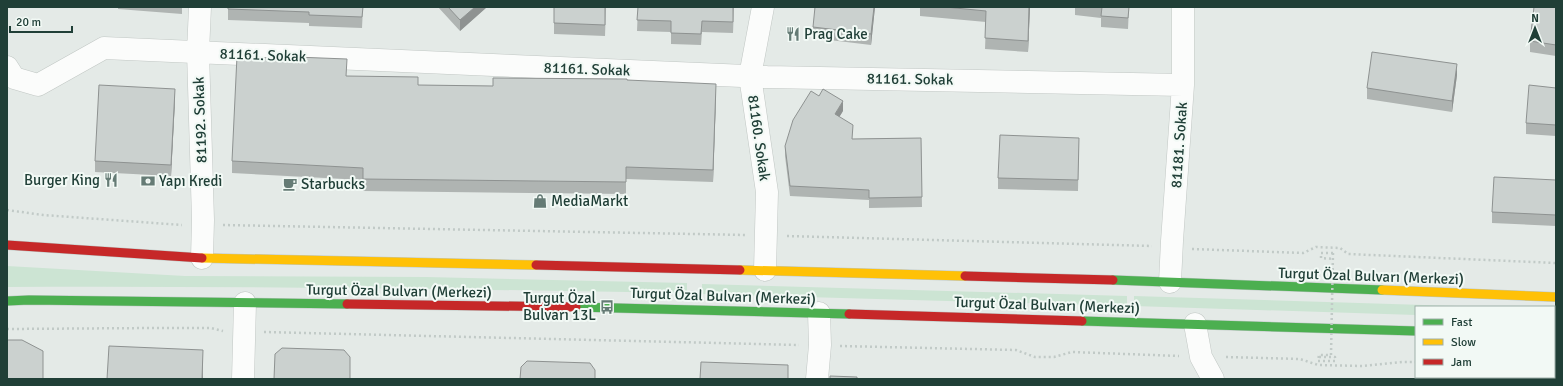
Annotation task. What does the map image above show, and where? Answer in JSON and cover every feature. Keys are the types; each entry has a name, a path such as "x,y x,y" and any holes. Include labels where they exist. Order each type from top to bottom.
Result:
{"main road":[{"name":"Turgut Özal Bulvarı (Merkezi)","path":"7,245 202,258 765,270 1170,282 1556,297"},
{"name":"Turgut Özal Bulvarı (Merkezi)","path":"7,301 29,300 607,307 1415,331"}],"street":[{"name":"81192. Sokak","path":"200,7 198,52 203,220 202,258"},
{"name":"81160. Sokak","path":"763,7 750,76 767,192 765,270"},
{"name":"81181. Sokak","path":"1170,282 1183,85 1183,7"},
{"name":"81161. Sokak","path":"7,67 14,78 38,85 104,48 750,76 1183,85"},
{"path":"242,379 245,303"},
{"path":"817,379 820,345 819,313"},
{"path":"1195,324 1201,357 1213,379"}],"path":[{"path":"7,210 58,216 184,225"},
{"path":"220,225 744,235"},
{"path":"787,236 1156,247"},
{"path":"1186,249 1303,254 1316,247 1322,247 1340,248 1348,254 1556,263"},
{"path":"1319,357 1335,357 1335,360 1318,361 1319,355 1332,355 1332,308 1333,269 1333,261 1333,254 1321,254 1321,258 1328,258 1334,259"},
{"path":"7,329 210,328 218,331"},
{"path":"278,333 802,345"},
{"path":"837,346 1016,350 1035,357 1054,357 1072,352 1186,356"},
{"path":"1223,357 1300,360 1318,365 1362,366 1415,362"}],"green space":[{"path":"7,266 185,276 426,277 687,283 687,293 347,288 7,287"},
{"path":"702,284 1127,296 1127,306 702,294"},
{"path":"1134,296 1457,306 1415,306 1415,315 1134,306"}],"building":[{"path":"228,7 363,7 362,17 309,15 309,12 228,9"},
{"path":"448,7 475,7 460,20"},
{"path":"554,7 605,7 605,25 554,23"},
{"path":"638,7 733,7 733,22 702,21 701,34 671,33 671,21 637,20"},
{"path":"815,7 874,7 871,34 813,27"},
{"path":"945,7 1029,7 1028,41 985,38 986,11"},
{"path":"1102,7 1129,7 1128,18 1101,16"},
{"path":"1534,7 1556,7 1556,45 1530,41"},
{"path":"1372,52 1457,64 1452,101 1367,88"},
{"path":"237,56 347,59 346,76 418,77 418,85 493,86 493,78 627,79 716,84 713,170 626,167 626,182 363,179 363,168 232,161"},
{"path":"99,85 175,89 171,165 95,161"},
{"path":"1529,85 1556,88 1556,125 1526,123"},
{"path":"823,89 843,101 835,114 853,125 852,139 921,138 922,197 869,198 869,190 790,186 785,146 793,120 811,91 819,96"},
{"path":"1000,135 1079,138 1078,180 998,178"},
{"path":"1494,177 1556,180 1556,215 1492,212"},
{"path":"7,340 22,340 43,351 43,379 7,379"},
{"path":"109,346 203,350 202,379 107,379"},
{"path":"282,348 344,350 350,357 350,379 274,379 275,354"},
{"path":"527,361 590,363 595,370 595,379 520,379 521,367"},
{"path":"701,362 788,365 788,379 700,379"},
{"path":"830,376 857,377 857,379 830,379"}],"traffic: fast":[{"path":"1113,280 1382,290"},
{"path":"7,301 347,304"},
{"path":"576,307 849,314"},
{"path":"1082,321 1415,331"}],"traffic: slow":[{"path":"202,258 536,265"},
{"path":"740,270 965,276"},
{"path":"1382,290 1556,297"}],"traffic: jam":[{"path":"7,245 202,258"},
{"path":"536,265 740,270"},
{"path":"965,276 1113,280"},
{"path":"347,304 576,307"},
{"path":"849,314 1082,321"}],"place":[{"name":"Prag Cake","path":"793,34"},
{"name":"Burger King","path":"111,180"},
{"name":"Yapı Kredi","path":"148,181"},
{"name":"Starbucks","path":"290,184"},
{"name":"MediaMarkt","path":"540,201"},
{"name":"Turgut Özal Bulvarı 13L","path":"607,307"}]}
